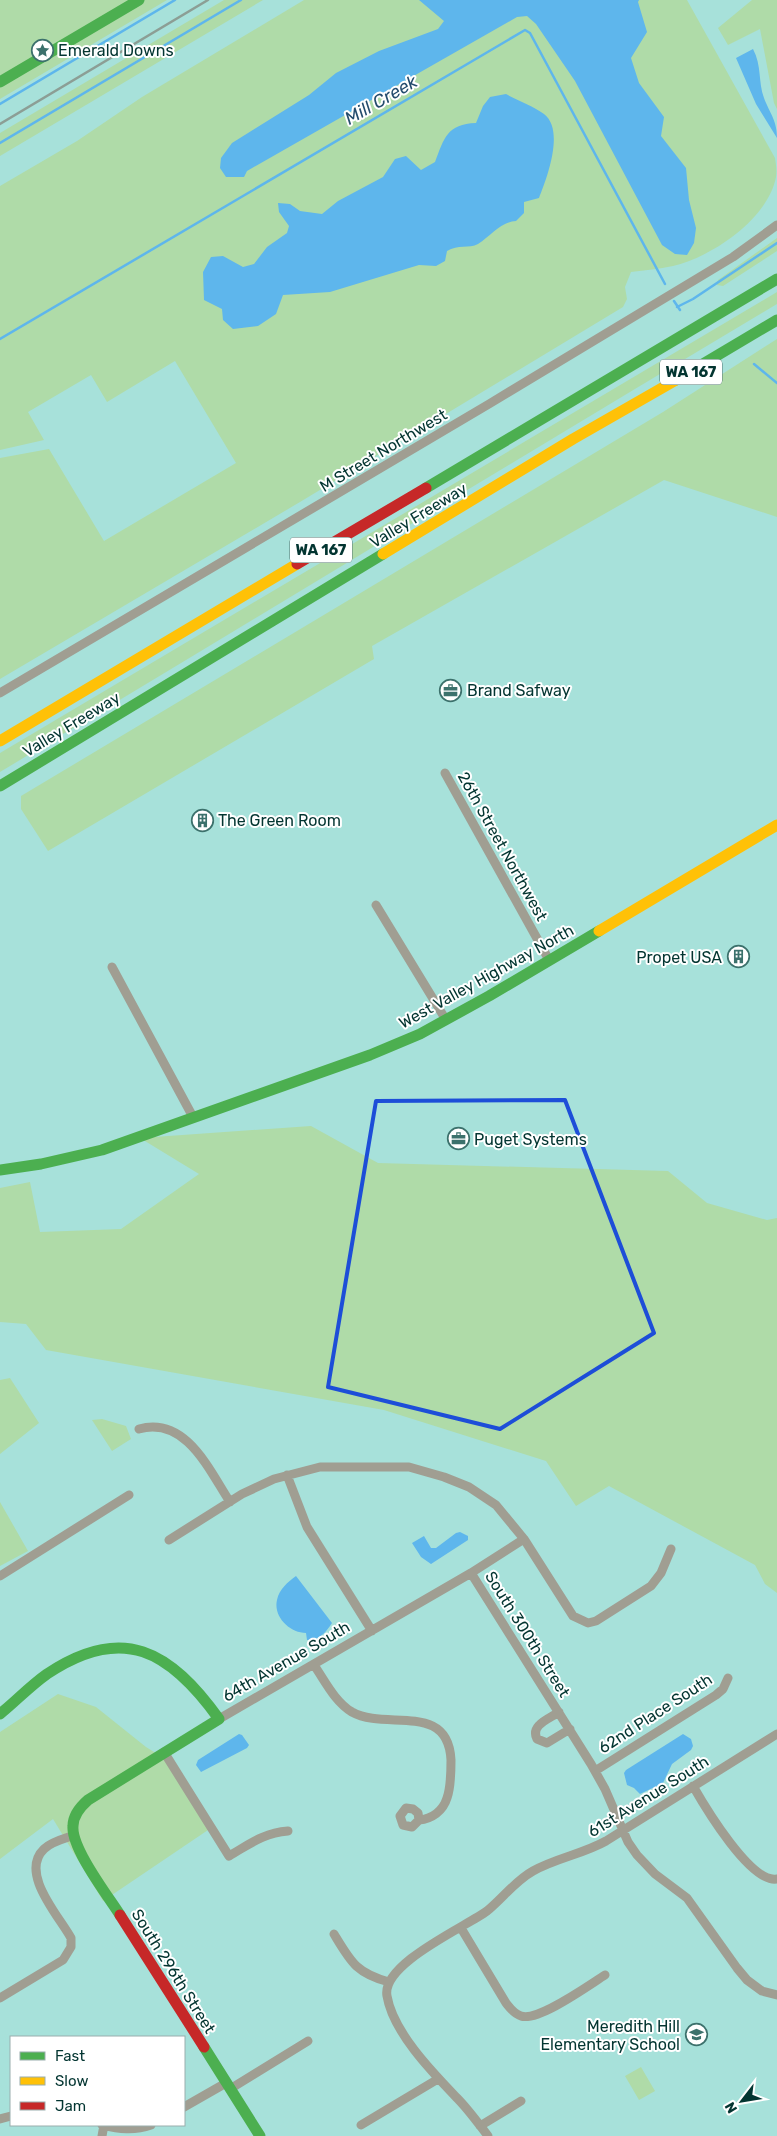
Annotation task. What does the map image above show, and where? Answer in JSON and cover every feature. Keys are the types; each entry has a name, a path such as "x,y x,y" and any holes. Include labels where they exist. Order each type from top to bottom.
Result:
{"main road":[{"path":"0,82 139,0"},
{"path":"642,359 777,272"},
{"name":"Valley Freeway","path":"0,741 777,279"},
{"name":"Valley Freeway","path":"0,786 573,439 604,423 777,320"},
{"name":"West Valley Highway North","path":"0,1170 34,1165 102,1150 370,1055 420,1034 777,825"},
{"path":"0,1714 46,1674 74,1659 90,1652 116,1648 138,1648 154,1654 171,1664 198,1689 219,1719"},
{"name":"64th Avenue South","path":"72,1820 79,1808 94,1796 219,1719"},
{"name":"South 296th Street","path":"72,1820 72,1836 80,1853 260,2136"}],"street":[{"name":"M Street Northwest","path":"0,693 489,404 733,257 777,225"},
{"name":"26th Street Northwest","path":"446,773 548,960"},
{"path":"376,905 446,1020"},
{"path":"112,967 193,1117"},
{"path":"139,1429 150,1426 158,1427 188,1440 230,1502"},
{"path":"168,1540 258,1486 287,1475 320,1466 410,1466 469,1487 496,1505 524,1539 574,1616 588,1624 596,1621 651,1586 661,1574 671,1549"},
{"path":"287,1475 307,1527 372,1631"},
{"path":"0,1576 129,1495"},
{"name":"64th Avenue South","path":"219,1719 372,1631 524,1539"},
{"name":"South 300th Street","path":"471,1572 595,1770 628,1842 651,1871 687,1898 742,1975 762,1990 777,1996"},
{"path":"314,1664 339,1701 353,1713 372,1719 423,1722 437,1729 445,1738 451,1758 447,1798 438,1813 419,1820"},
{"name":"62nd Place South","path":"595,1770 716,1695 723,1689 728,1678"},
{"name":"South 300th Street","path":"559,1712 537,1727 535,1733 537,1739 547,1743 570,1728"},
{"name":"61st Avenue South","path":"389,1982 405,1963 489,1909 515,1884 532,1871 594,1848 777,1734"},
{"path":"164,1752 229,1856 271,1832 288,1831"},
{"path":"693,1786 723,1835 763,1877 775,1879"},
{"path":"0,1998 63,1960 71,1947 71,1938 38,1887 36,1876 39,1857 43,1849 52,1843 72,1836"},
{"path":"461,1928 506,2003 519,2016 528,2017 540,2013 605,1975"},
{"path":"334,1934 350,1960 360,1970 368,1976 389,1982 386,1989 387,1996 392,2011 406,2037 438,2079 456,2097 488,2136"},
{"path":"185,2107 228,2086 308,2041"},
{"path":"361,2124 438,2079"},
{"path":"480,2126 521,2101"},
{"path":"108,2126 138,2130 148,2126"}],"highlighted area":[{"path":"565,1100 654,1333 500,1429 328,1387 376,1101"}],"green space":[{"name":"Emerald Downs","path":"0,0 167,0 0,99"},
{"path":"224,0 263,0 0,156 0,133"},
{"path":"304,0 687,0 775,158 776,177 771,193 750,221 721,245 673,266 631,272 625,287 627,299 623,307 300,502 0,679 0,458 49,449 104,541 236,463 175,361 107,402 91,375 28,412 44,440 0,450 0,186 77,141 142,97"},
{"path":"752,0 777,0 777,109 774,103 760,29 728,45 718,28"},
{"path":"777,238 777,251 723,286 717,285 718,280"},
{"path":"777,292 777,304 0,772 0,753"},
{"path":"777,339 777,517 664,480 372,646 374,659 48,851 21,809 21,796 663,412"},
{"path":"311,1126 378,1163 668,1171 707,1203 767,1220 777,1218 777,1593 765,1584 755,1565 609,1486 576,1506 546,1461 384,1410 46,1350 26,1324 0,1322 0,1188 30,1182 40,1232 121,1229 199,1174 140,1138"},
{"path":"10,1378 39,1423 0,1454 0,1380"},
{"path":"102,1419 126,1426 131,1439 112,1451 92,1420"},
{"path":"0,1502 28,1551 0,1566"},
{"path":"58,1694 96,1707 146,1747 159,1755 164,1752 211,1828 103,1901 53,1819 0,1859 0,1732"},
{"path":"641,2067 655,2091 639,2100 625,2076"}],"water":[{"path":"419,0 639,0 647,32 631,58 639,83 664,117 661,136 686,168 689,200 696,228 694,243 687,255 675,254 662,245 575,81 536,24 527,16 517,17 247,171 244,177 226,177 220,168 221,158 232,143 309,95 336,73 379,51 438,29 444,21"},
{"path":"753,49 758,62 762,92 774,122 777,138 756,104 736,58"},
{"path":"506,94 536,108 544,114 550,121 554,142 550,167 539,198 524,202 524,213 516,221 500,227 478,244 447,251 445,261 436,266 419,265 330,292 283,295 276,314 258,326 233,329 223,320 222,309 204,300 203,272 211,257 223,256 243,267 254,264 267,247 287,233 289,226 279,212 278,203 290,204 300,211 322,214 338,201 383,177 395,159 406,156 421,170 435,162 444,139 453,129 466,124 476,123 483,106 490,97"},
{"path":"460,1532 468,1536 468,1540 431,1564 421,1557 412,1543 424,1536 431,1548 436,1548"},
{"path":"296,1576 332,1623 325,1633 315,1639 307,1640 306,1633 294,1630 284,1623 276,1606 282,1589"},
{"path":"239,1734 242,1735 249,1745 247,1748 201,1772 196,1765 198,1760"},
{"path":"683,1734 691,1739 693,1746 691,1750 672,1764 663,1783 640,1794 634,1788 627,1785 624,1773 626,1770"}],"waterway":[{"path":"0,104 175,0"},
{"path":"0,143 241,0"},
{"name":"Mill Creek","path":"0,339 525,30 530,33 665,284"},
{"path":"677,307 693,299 777,243"},
{"name":"Mill Creek","path":"674,301 680,310"},
{"name":"Mill Creek","path":"754,364 777,383"}],"railway":[{"path":"0,124 208,0"}],"traffic: fast":[{"path":"0,82 139,0"},
{"path":"426,488 777,279"},
{"path":"676,380 777,320"},
{"path":"0,786 383,554"},
{"path":"0,1170 41,1164 102,1150 370,1055 420,1034 599,931"},
{"path":"0,1714 47,1674 74,1659 99,1650 122,1648 143,1652 163,1661 201,1695 219,1719 88,1800 76,1815 73,1826 78,1847 91,1872 120,1915"},
{"path":"204,2047 260,2136"}],"traffic: slow":[{"path":"383,554 573,439 676,380"},
{"path":"0,741 297,564"},
{"path":"599,931 777,825"}],"traffic: jam":[{"path":"297,564 426,488"},
{"path":"120,1915 204,2047"}],"place":[{"name":"Emerald Downs","path":"42,50"},
{"name":"Brand Safway","path":"451,690"},
{"name":"The Green Room","path":"202,820"},
{"name":"Propet USA","path":"738,957"},
{"name":"Puget Systems","path":"458,1139"},
{"name":"Meredith Hill Elementary School","path":"696,2035"}]}
